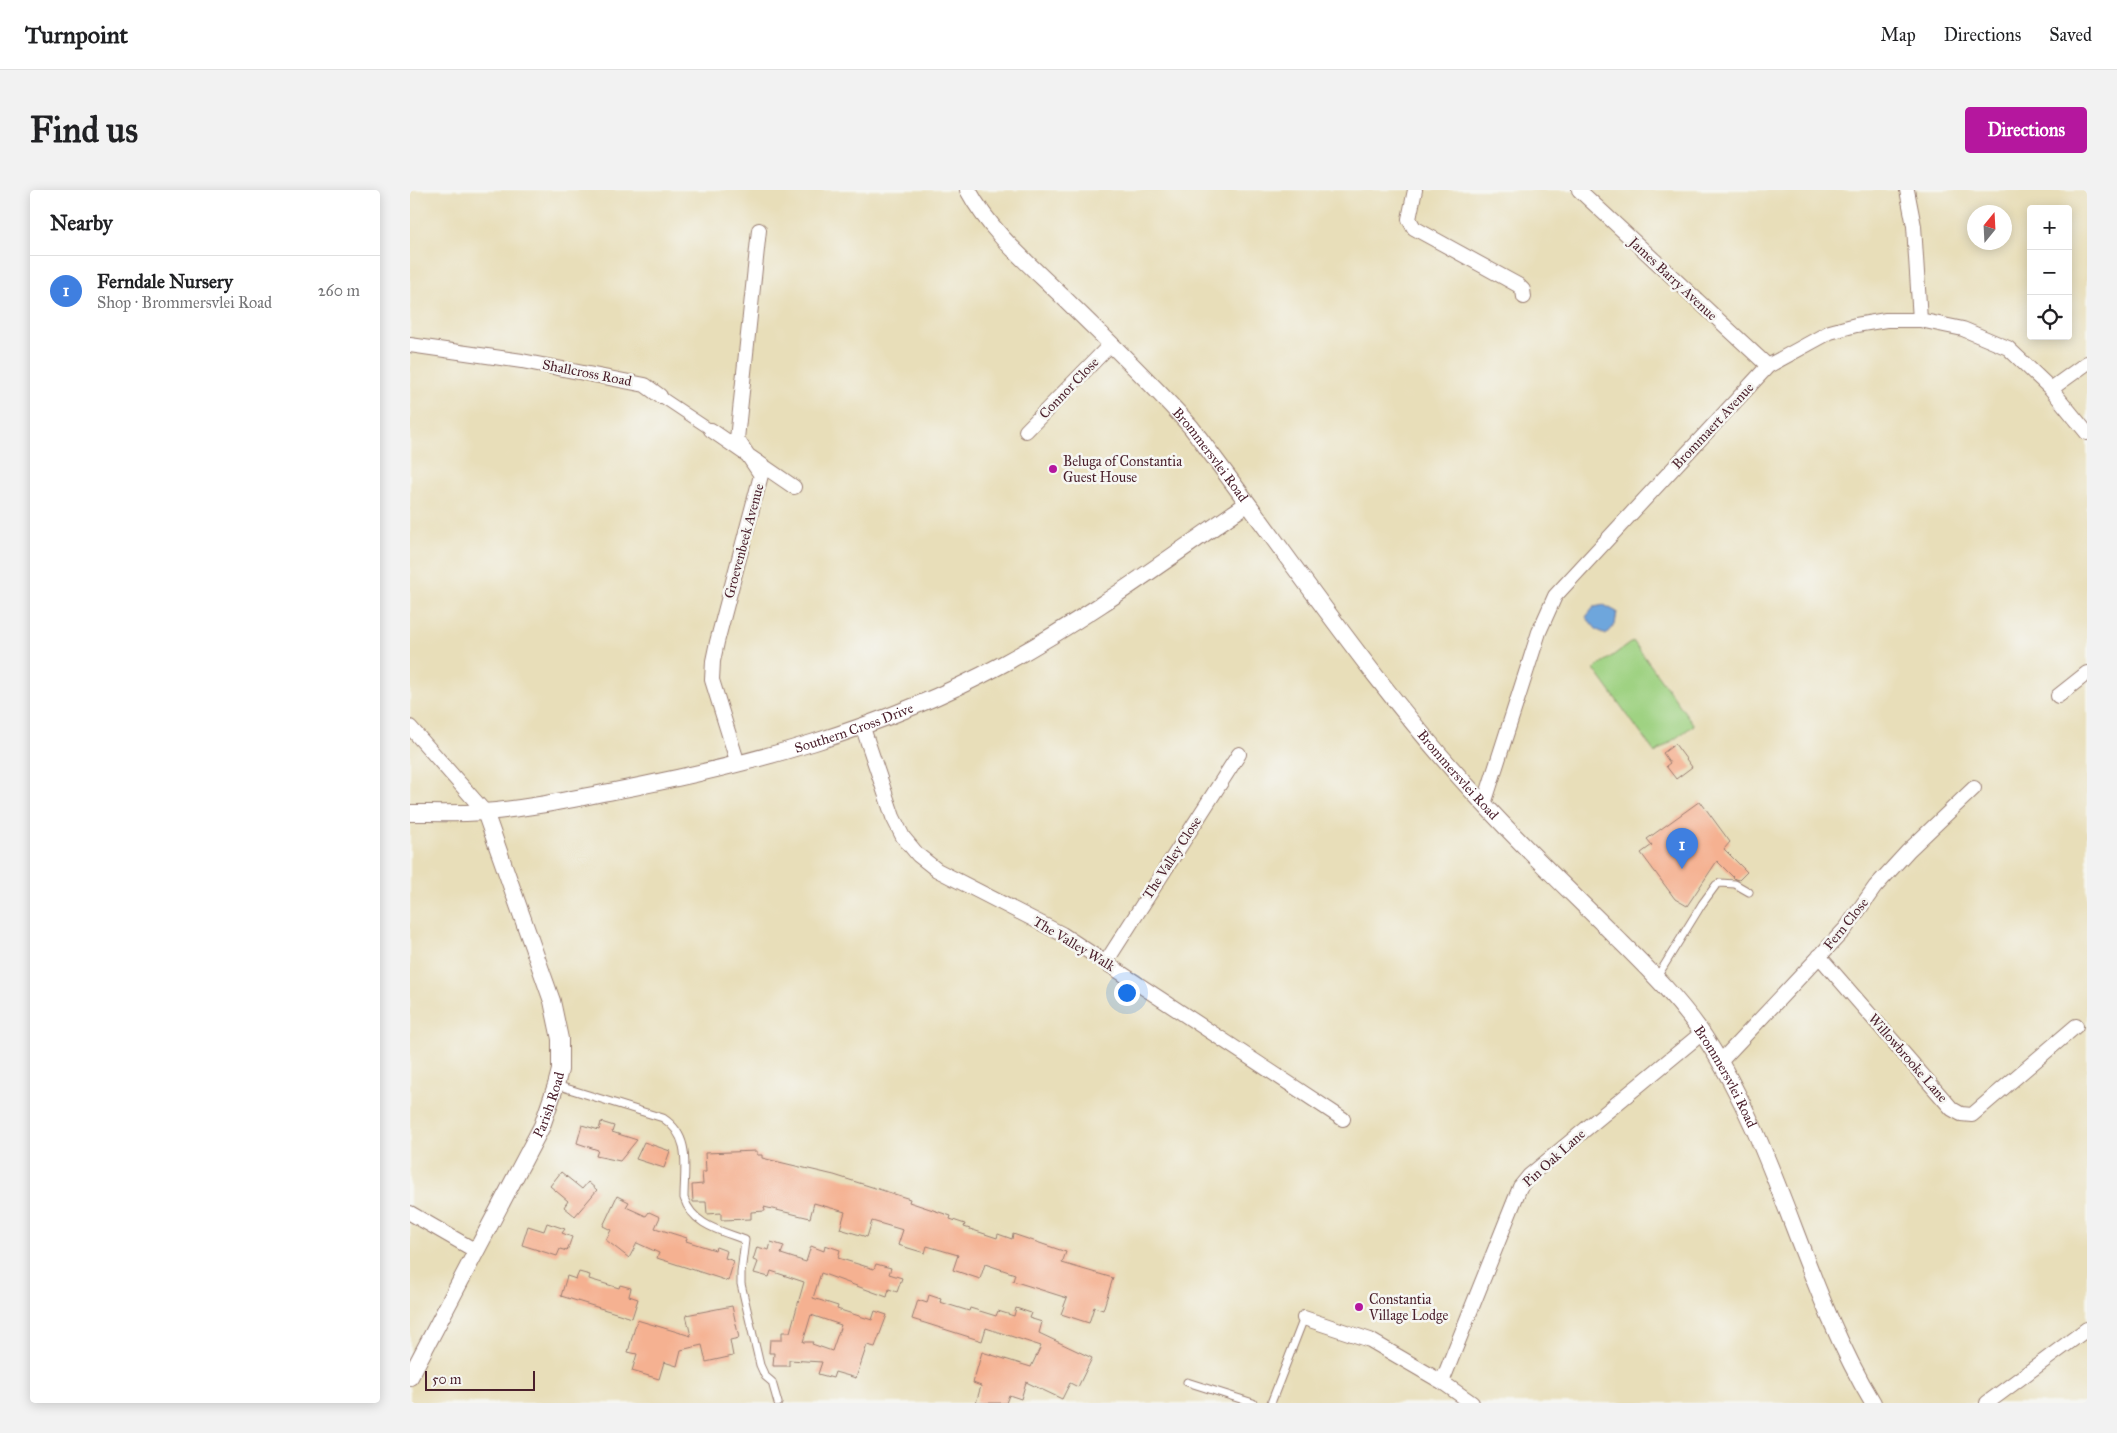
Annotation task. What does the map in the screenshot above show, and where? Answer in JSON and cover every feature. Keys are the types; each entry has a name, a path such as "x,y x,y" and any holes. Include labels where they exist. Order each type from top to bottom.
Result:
{"street":[{"name":"Brommersvlei Road","path":"968,190 988,222 1010,246 1112,344 1191,427 1373,672 1428,741 1484,804 1656,977 1702,1033 1742,1101 1836,1333 1873,1403"},
{"path":"1416,190 1409,219 1414,228 1518,285 1523,290 1524,297"},
{"name":"James Barry Avenue","path":"1579,190 1768,366"},
{"path":"1907,190 1914,226 1920,320"},
{"name":"Groevenbeek Avenue","path":"738,764 712,680 717,642 761,475 737,439 759,230"},
{"name":"Brommaert Avenue","path":"1484,804 1539,632 1554,596 1768,366 1830,332 1856,325 1886,320 1920,320 1963,329 2008,348 2051,389 2087,434"},
{"name":"Connor Close","path":"1026,431 1112,344"},
{"name":"Shallcross Road","path":"410,345 522,361 645,385 794,487"},
{"path":"2051,389 2087,363"},
{"name":"Southern Cross Drive","path":"410,813 485,812 683,778 863,728 930,700 1002,664 1080,618 1247,504"},
{"path":"2058,696 2087,673"},
{"path":"410,727 485,812"},
{"name":"The Valley Walk","path":"863,728 893,817 903,837 918,855 937,870 1062,934 1343,1119"},
{"name":"The Valley Close","path":"1106,962 1239,754"},
{"name":"Fern Close","path":"1720,1062 1846,928 1875,887 1908,851 1974,788"},
{"name":"Parish Road","path":"410,1377 542,1126 560,1070 560,1039 552,1001 485,812"},
{"name":"Willowbrooke Lane","path":"1819,956 1952,1109 1962,1114 1972,1115 2076,1026"},
{"name":"Pin Oak Lane","path":"1442,1382 1520,1187 1530,1176 1702,1033"},
{"path":"410,1213 476,1251"},
{"path":"1304,1318 1370,1340 1442,1382 1472,1403"},
{"path":"1987,1403 2087,1329"}],"lane":[{"path":"1656,977 1716,885 1720,883 1735,884 1749,892"},
{"path":"556,1085 663,1118 674,1125 680,1134 684,1147 684,1198 686,1206 691,1213 706,1225 745,1240 741,1284 760,1365 765,1376 772,1382 778,1403"},
{"path":"1270,1403 1304,1318"},
{"path":"1188,1382 1253,1403"}],"green space":[{"path":"1633,641 1694,725 1655,753 1594,669"}],"water":[{"path":"1604,605 1617,612 1615,625 1606,635 1596,629 1586,617 1594,607"}],"building":[{"path":"1675,744 1692,767 1676,779 1666,766 1670,763 1663,753"},
{"path":"1700,801 1730,842 1724,849 1747,872 1739,880 1735,879 1717,861 1687,906 1675,899 1641,853 1652,845 1647,839"},
{"path":"601,1122 614,1126 612,1132 637,1140 620,1161 596,1156 598,1150 577,1143 582,1125 599,1130"},
{"path":"644,1142 670,1151 664,1168 636,1159"},
{"path":"757,1151 757,1155 762,1155 762,1158 834,1175 910,1199 909,1202 951,1216 950,1219 965,1224 964,1227 997,1238 998,1234 1012,1239 1013,1234 1066,1252 1062,1263 1113,1278 1103,1310 1094,1307 1089,1323 1061,1314 1067,1298 1013,1281 1015,1274 985,1264 980,1279 953,1270 958,1255 927,1246 925,1253 898,1245 903,1230 872,1221 867,1237 840,1229 845,1212 814,1203 810,1218 764,1207 765,1211 751,1212 751,1219 721,1220 721,1213 707,1214 706,1202 693,1202 692,1185 703,1184 702,1172 706,1172 705,1153"},
{"path":"561,1172 582,1189 588,1182 597,1190 575,1216 564,1207 568,1201 550,1186"},
{"path":"617,1196 629,1202 626,1207 646,1216 649,1212 660,1217 655,1228 687,1238 686,1241 715,1250 716,1247 727,1251 725,1258 734,1261 728,1281 657,1258 659,1253 637,1243 629,1258 606,1240 611,1230 603,1226"},
{"path":"547,1223 565,1229 562,1233 572,1237 567,1251 560,1249 557,1256 522,1245 528,1226 544,1231"},
{"path":"771,1242 784,1246 781,1254 806,1262 811,1246 824,1251 825,1245 840,1250 838,1258 874,1269 876,1264 891,1268 889,1274 902,1278 897,1292 889,1289 887,1297 821,1273 813,1298 838,1306 837,1309 872,1320 875,1311 887,1315 875,1347 867,1345 856,1378 835,1372 833,1378 818,1374 822,1362 789,1360 789,1366 773,1366 774,1353 769,1353 770,1340 782,1340 782,1332 790,1332 804,1282 771,1271 769,1277 754,1273 758,1262 753,1260 757,1247 769,1250","holes":["811,1315 841,1325 832,1351 812,1344 813,1342 803,1342"]},
{"path":"579,1272 590,1275 589,1279 619,1288 620,1285 631,1288 629,1296 638,1299 632,1318 561,1296 567,1276 576,1279"},
{"path":"929,1295 941,1299 940,1302 969,1311 970,1308 996,1316 998,1311 1014,1316 1016,1308 1031,1313 1029,1318 1042,1322 1039,1333 1092,1358 1078,1387 1070,1383 1062,1399 1026,1382 1021,1399 1009,1395 1006,1403 976,1403 981,1386 973,1383 982,1352 1031,1367 1041,1346 986,1328 982,1341 912,1319 918,1300 927,1303"},
{"path":"732,1306 739,1338 730,1340 733,1356 706,1362 702,1345 681,1350 677,1366 664,1362 659,1379 632,1371 637,1354 628,1352 637,1320 691,1336 686,1315"}],"place":[{"name":"Beluga of Constantia Guest House","path":"1053,469"},
{"name":"Ferndale Nursery","path":"1682,869"},
{"name":"Constantia Village Lodge","path":"1359,1307"}]}
